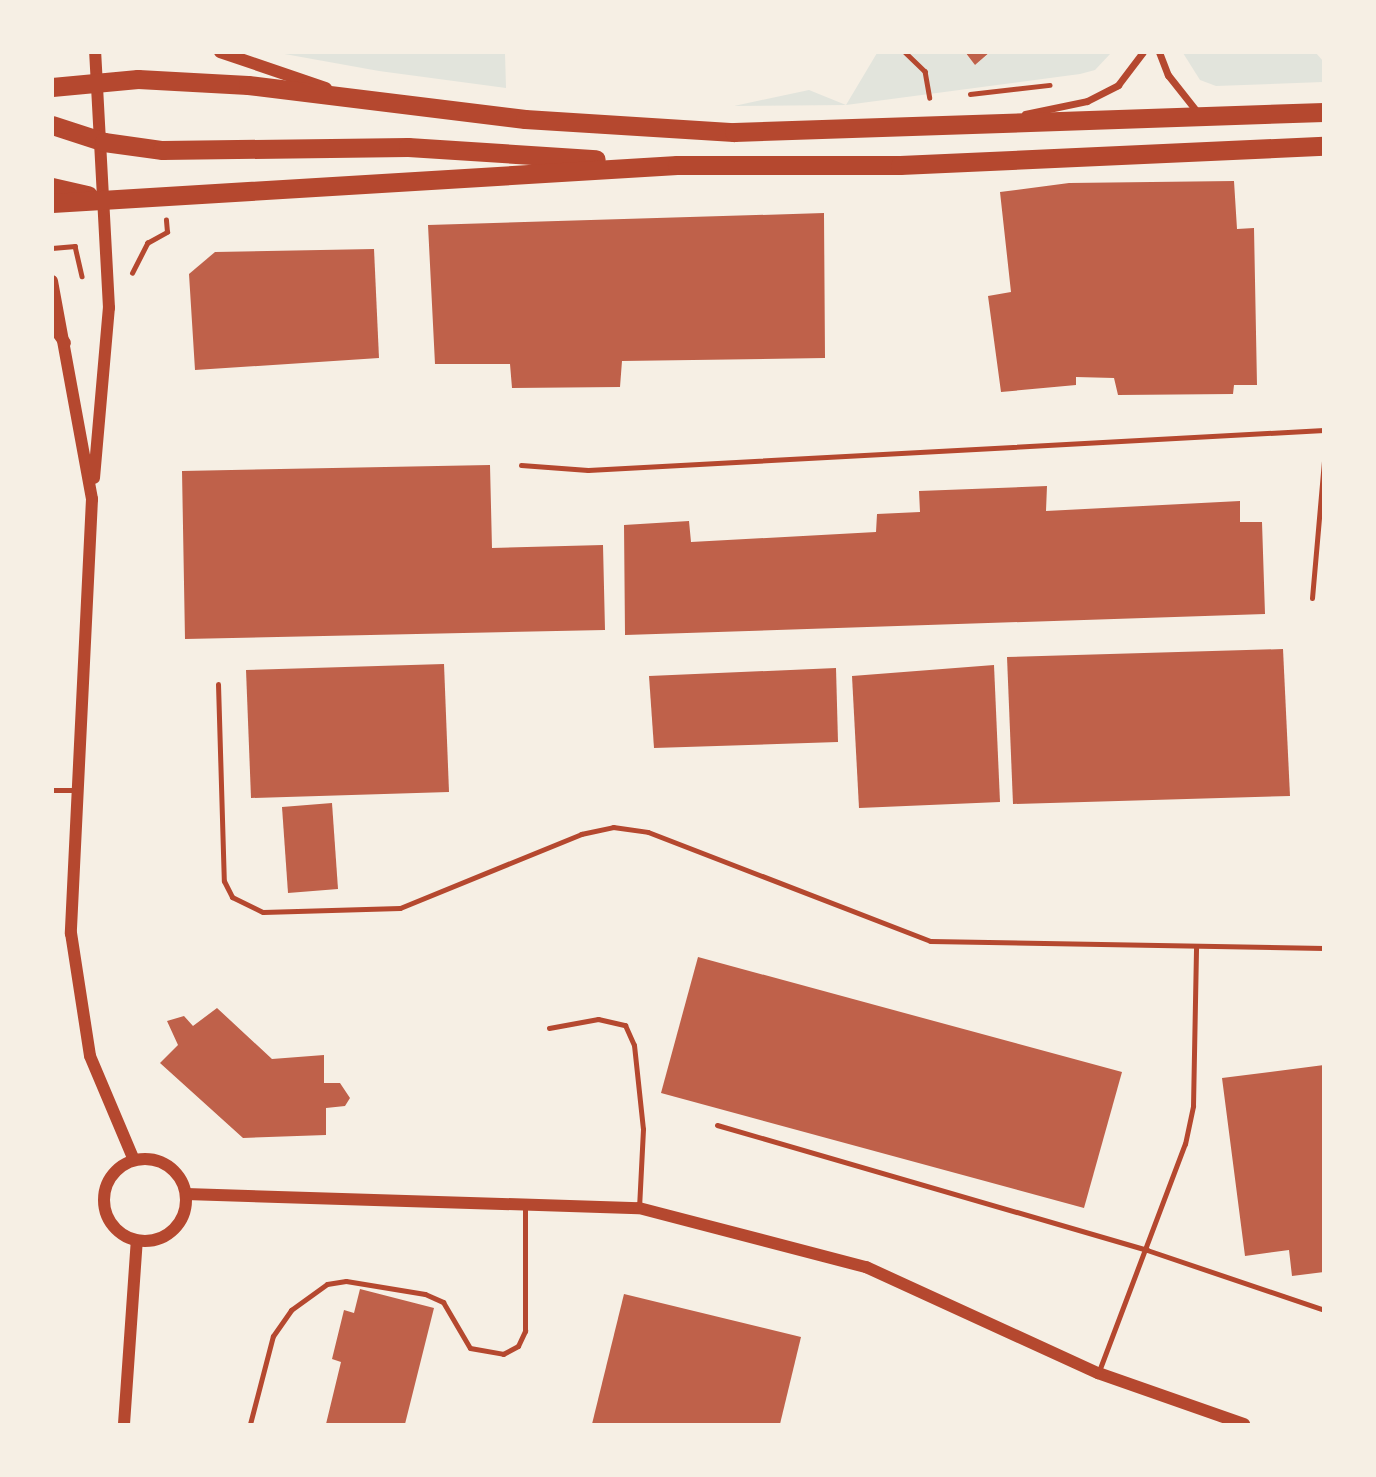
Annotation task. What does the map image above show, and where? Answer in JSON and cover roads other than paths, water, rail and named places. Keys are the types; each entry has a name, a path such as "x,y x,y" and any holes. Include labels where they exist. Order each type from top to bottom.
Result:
{"highway":[{"path":"52,87 97,82 248,85 525,119 734,132 1200,114 1324,112"},
{"path":"52,125 104,142 162,150 408,146 677,165"},
{"path":"52,203 677,165 900,165 1323,146"},
{"path":"52,187 107,199"}],"street":[{"path":"95,52 104,142 109,308 92,499 75,790 71,933 90,1056 134,1160"},
{"path":"220,52 363,99"},
{"path":"980,124 1087,101 1118,85 1143,52"},
{"path":"1160,52 1167,75 1200,114"},
{"path":"52,281 69,349 92,499"},
{"path":"52,326 69,349"},
{"path":"134,1160 163,1163 186,1194 176,1226 152,1240 137,1240 111,1222 104,1199 114,1173 134,1160"},
{"path":"186,1194 639,1208 866,1267 1098,1373 1244,1424"},
{"path":"124,1424 137,1240"}],"lane":[{"path":"1323,146 1324,158"},
{"path":"522,465 588,470 1324,430"},
{"path":"1312,598 1324,460"},
{"path":"218,684 224,881 246,908 400,908 581,834 613,827 648,832 930,942 1324,947"},
{"path":"52,790 75,790"},
{"path":"1098,1373 1147,1250 1193,1106 1196,947"},
{"path":"549,1028 598,1019 625,1025 634,1045 643,1129 639,1208"},
{"path":"718,1125 1147,1250 1324,1310"},
{"path":"250,1424 273,1336 300,1301 327,1284 346,1281 425,1294 443,1302 470,1348 503,1354 518,1346 525,1331 525,1203"}]}
